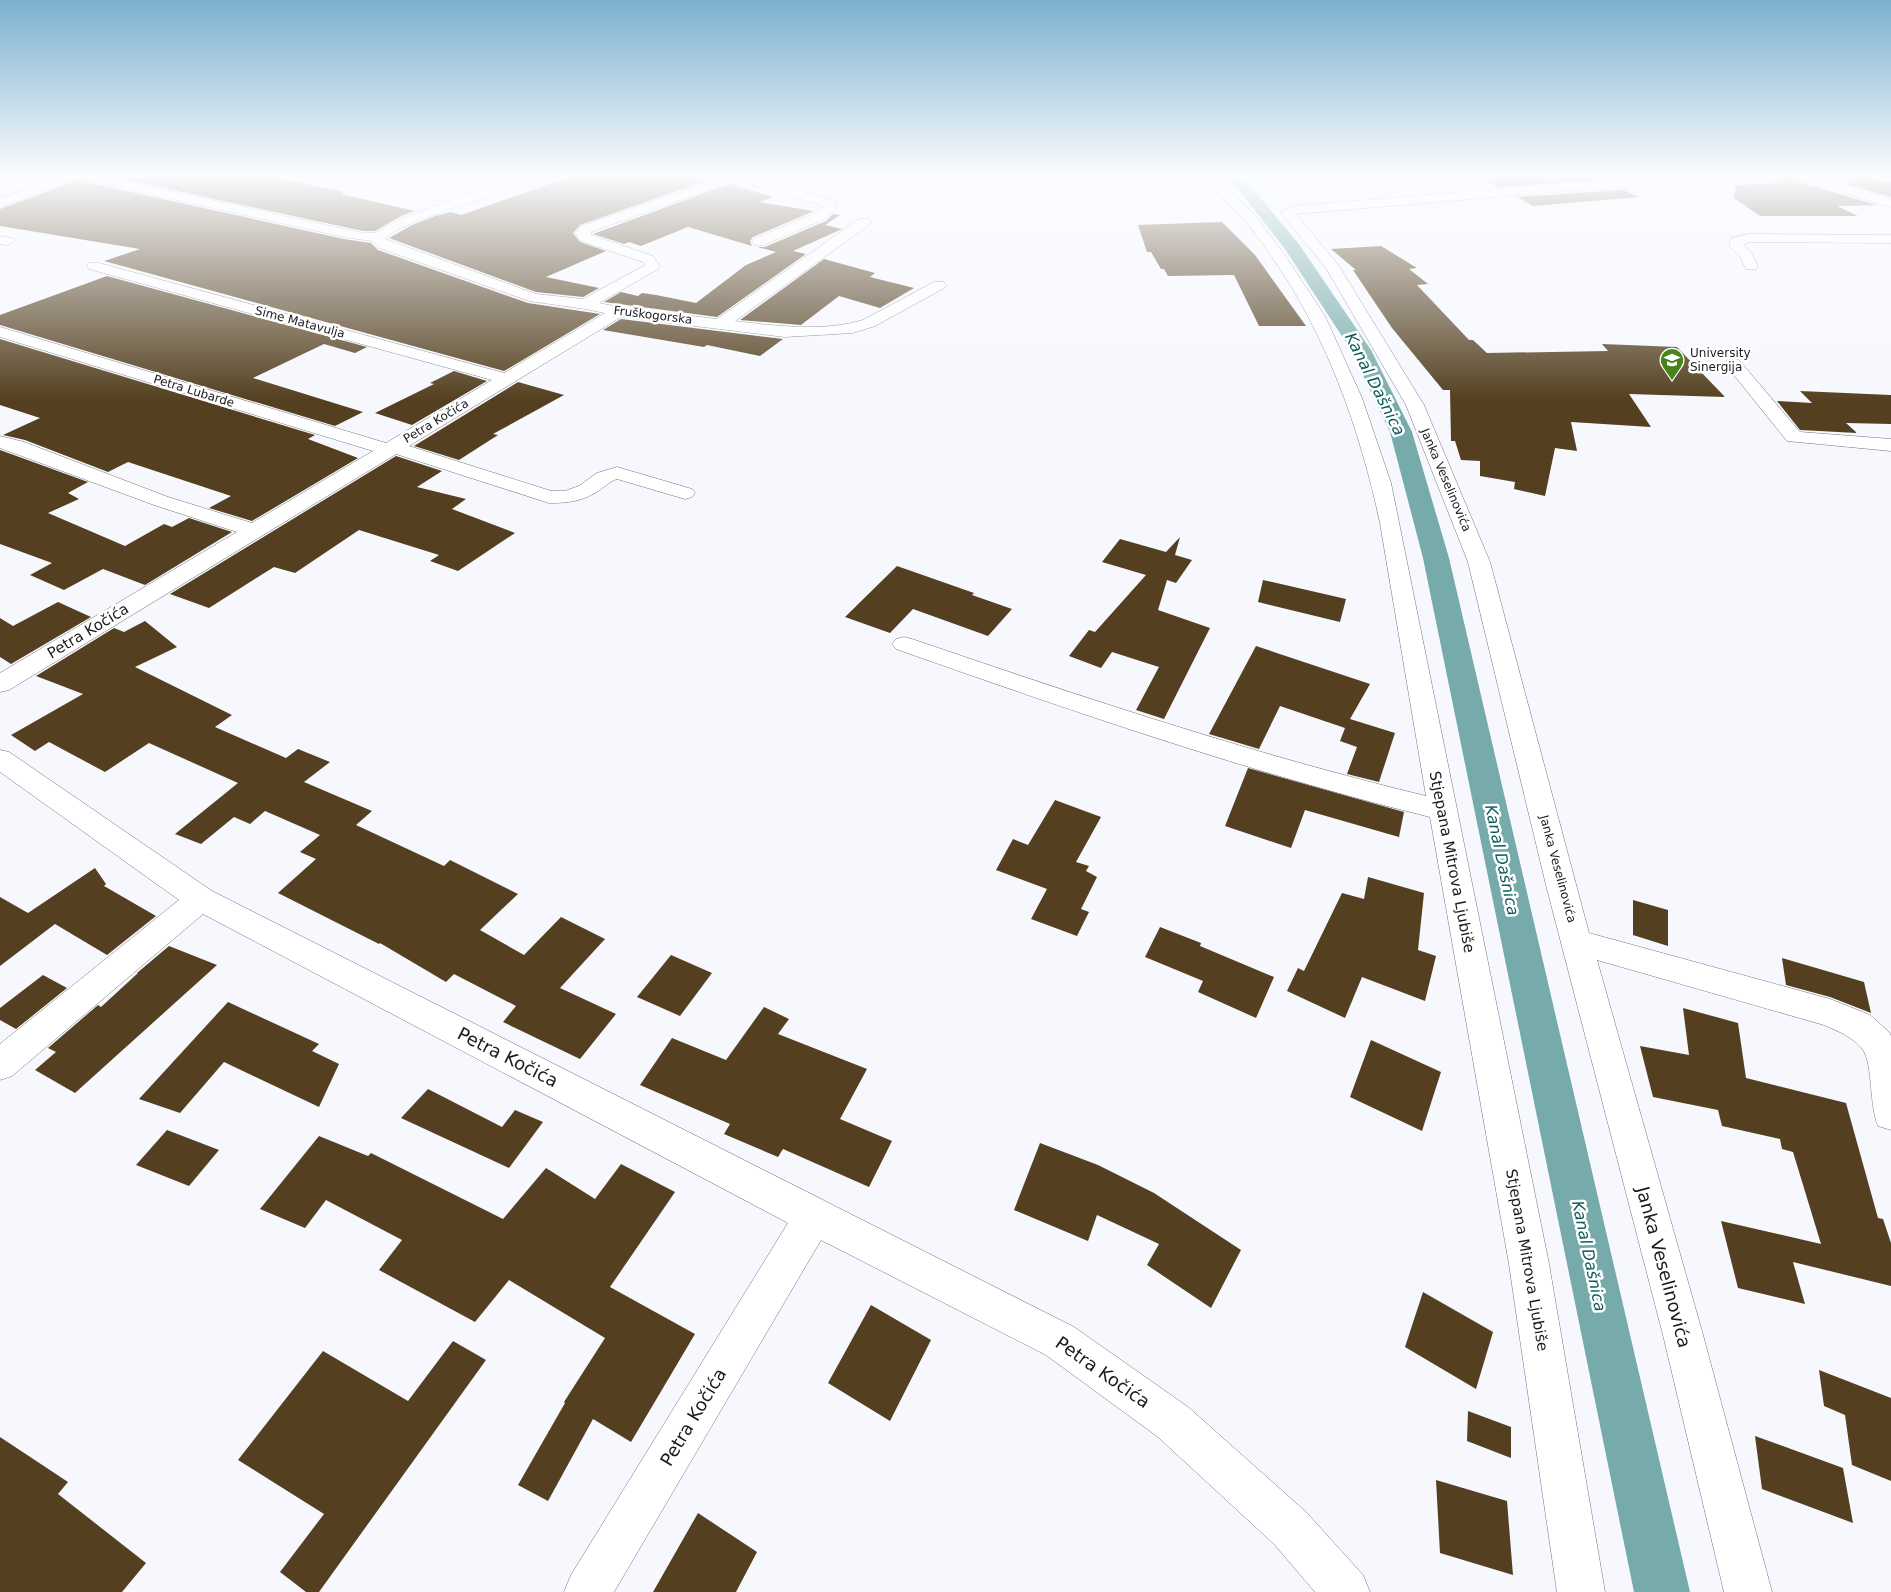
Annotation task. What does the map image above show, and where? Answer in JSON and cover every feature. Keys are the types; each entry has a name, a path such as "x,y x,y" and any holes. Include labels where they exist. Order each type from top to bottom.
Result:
{"street":[{"name":"Fruškogorska","path":"402,251 534,298 585,304 618,312 785,332 853,328 869,323 939,285"},
{"name":"Fruškogorska","path":"585,304 653,266 648,260 623,251"},
{"path":"721,324 823,251"},
{"name":"Stjepana Mitrova Ljubiše","path":"1275,251 1317,316 1353,398 1381,483 1529,1264 1581,1592"},
{"name":"Janka Veselinovića","path":"1320,251 1332,266 1380,344 1414,405 1479,562 1577,942 1683,1335 1748,1592"},
{"path":"1742,251 1752,266"},
{"name":"Sime Matavulja","path":"94,266 507,378"},
{"name":"Petra Kočića","path":"0,684 618,312"},
{"name":"Petra Lubarde","path":"0,332 550,497 568,497 586,490 604,477 617,473 685,493"},
{"path":"1733,364 1794,437 1891,445"},
{"path":"0,442 206,516 254,531"},
{"path":"904,644 1095,710 1291,771 1442,810"},
{"name":"Petra Kočića","path":"0,759 201,899 814,1216 1060,1340 1173,1422 1290,1528 1346,1592"},
{"path":"0,1065 201,899"},
{"name":"Janka Veselinovića","path":"1577,942 1830,1013 1858,1025 1877,1042 1884,1064 1891,1114"},
{"name":"Petra Kočića","path":"588,1592 814,1216"}],"building":[{"path":"133,251 382,251 528,303 600,314 504,371 104,261"},
{"path":"425,251 605,251 546,277 599,288 583,297 536,292"},
{"path":"773,251 794,251 806,254 717,317 604,302 621,292 638,296 642,293 656,295 696,303 746,265 776,252"},
{"path":"1251,251 1306,326 1259,326 1234,275 1168,276 1164,269 1161,269 1151,252 1147,252"},
{"path":"1334,251 1390,251 1417,268 1409,269 1428,284 1417,285 1469,340 1473,340 1487,353 1608,351 1602,344 1677,347 1725,397 1629,394 1651,427 1571,422 1577,451 1555,448 1545,496 1514,489 1515,482 1480,476 1480,461 1461,460 1455,441 1451,441 1450,390 1443,390 1392,328 1353,270 1356,270"},
{"path":"824,259 875,273 870,277 914,288 880,308 839,296 801,325 740,320"},
{"path":"107,276 367,347 355,353 324,344 253,378 363,412 335,426 0,325 0,315"},
{"path":"621,319 783,339 760,356 707,345 704,347 603,330"},
{"path":"0,339 315,435 308,439 358,458 252,521 209,508 231,496 128,462 108,472 25,440 3,435 40,418 0,405"},
{"path":"454,371 487,381 412,425 375,413 434,384 430,383"},
{"path":"518,382 564,395 493,434 498,435 459,460 414,446"},
{"path":"1800,391 1891,395 1891,424 1846,423 1857,433 1800,430 1777,401 1812,403"},
{"path":"0,450 88,482 68,493 79,499 48,513 125,546 164,524 172,527 189,518 232,532 145,585 103,569 64,590 30,575 52,563 0,544"},
{"path":"396,456 442,471 417,487 466,499 452,509 515,533 458,571 430,561 439,555 359,530 295,573 274,567 209,608 170,594"},
{"path":"1180,537 1175,555 1192,560 1176,583 1167,580 1158,610 1210,628 1164,719 1136,710 1159,667 1112,652 1101,668 1069,656 1089,630 1095,632 1146,575 1102,562 1120,539 1166,552"},
{"path":"897,566 974,593 972,595 1012,609 988,636 913,609 890,633 845,617"},
{"path":"1263,580 1346,599 1340,622 1258,602"},
{"path":"58,602 91,617 11,664 0,657 0,618 13,626"},
{"path":"145,621 177,647 135,667 232,715 215,727 286,758 298,749 330,762 304,782 372,811 356,825 444,866 450,860 518,894 480,930 524,955 561,917 605,939 560,988 616,1014 580,1059 503,1022 516,1006 454,974 446,982 380,943 278,893 316,859 300,852 320,835 265,811 250,824 234,817 201,844 175,834 238,783 149,743 105,772 49,742 35,751 11,735 83,694 36,676 114,628 124,632"},
{"path":"1256,646 1370,684 1350,719 1395,733 1379,782 1347,774 1357,747 1340,741 1345,728 1280,706 1259,749 1209,734"},
{"path":"1248,768 1404,812 1399,837 1305,810 1291,848 1225,826"},
{"path":"1055,800 1101,817 1076,862 1089,866 1086,871 1097,877 1081,909 1089,912 1077,936 1031,919 1047,889 996,870 1013,839 1028,845"},
{"path":"95,868 106,884 104,886 156,916 107,955 55,924 0,966 0,897 28,913"},
{"path":"1368,877 1424,893 1418,950 1436,956 1425,1001 1362,977 1345,1018 1287,991 1298,968 1304,971 1342,893 1364,899"},
{"path":"1633,900 1668,910 1668,946 1633,935"},
{"path":"1160,927 1201,943 1200,946 1274,977 1256,1018 1198,992 1203,981 1145,957"},
{"path":"169,946 217,965 75,1093 35,1070 56,1052 48,1048 98,1005 101,1007"},
{"path":"671,955 712,973 680,1016 637,997"},
{"path":"1782,958 1864,982 1871,1013 1830,997 1786,985"},
{"path":"43,975 67,988 16,1029 0,1020 0,1008"},
{"path":"228,1002 319,1044 312,1051 339,1064 319,1107 224,1062 180,1113 139,1099"},
{"path":"764,1007 789,1019 778,1034 867,1069 840,1119 892,1141 869,1187 783,1149 778,1157 724,1134 730,1124 640,1085 672,1038 726,1060"},
{"path":"1683,1008 1738,1023 1746,1078 1846,1103 1878,1218 1883,1219 1891,1243 1891,1286 1793,1262 1805,1304 1738,1288 1721,1221 1821,1244 1793,1152 1782,1149 1780,1139 1722,1126 1718,1110 1653,1097 1640,1046 1689,1055"},
{"path":"1371,1040 1441,1072 1422,1131 1350,1097"},
{"path":"428,1089 502,1127 515,1110 543,1122 509,1168 401,1118"},
{"path":"167,1130 219,1150 189,1186 136,1165"},
{"path":"319,1136 368,1156 371,1153 503,1219 546,1168 595,1199 621,1164 675,1192 610,1287 695,1334 631,1442 593,1419 548,1501 518,1485 564,1402 605,1338 509,1280 475,1322 379,1270 402,1240 326,1200 305,1228 260,1209"},
{"path":"1040,1143 1098,1165 1154,1193 1241,1250 1211,1308 1147,1265 1159,1244 1097,1215 1088,1241 1014,1210"},
{"path":"1423,1292 1493,1332 1476,1389 1405,1347"},
{"path":"871,1305 931,1340 890,1421 828,1383"},
{"path":"453,1341 486,1360 319,1592 306,1592 280,1572 324,1514 238,1460 323,1351 408,1401"},
{"path":"1819,1370 1891,1398 1891,1481 1852,1465 1845,1415 1824,1406"},
{"path":"1468,1411 1511,1427 1511,1458 1467,1441"},
{"path":"1755,1436 1843,1468 1853,1523 1762,1489"},
{"path":"0,1437 68,1482 58,1494 146,1563 122,1592 0,1592"},
{"path":"1436,1480 1507,1501 1513,1575 1440,1553"},
{"path":"698,1513 757,1552 736,1592 653,1592"}],"waterway":[{"name":"Kanal Dašnica","path":"1296,251 1361,350 1401,432 1436,558 1662,1592"}],"place":[{"name":"University Sinergija","path":"1672,381"}]}
